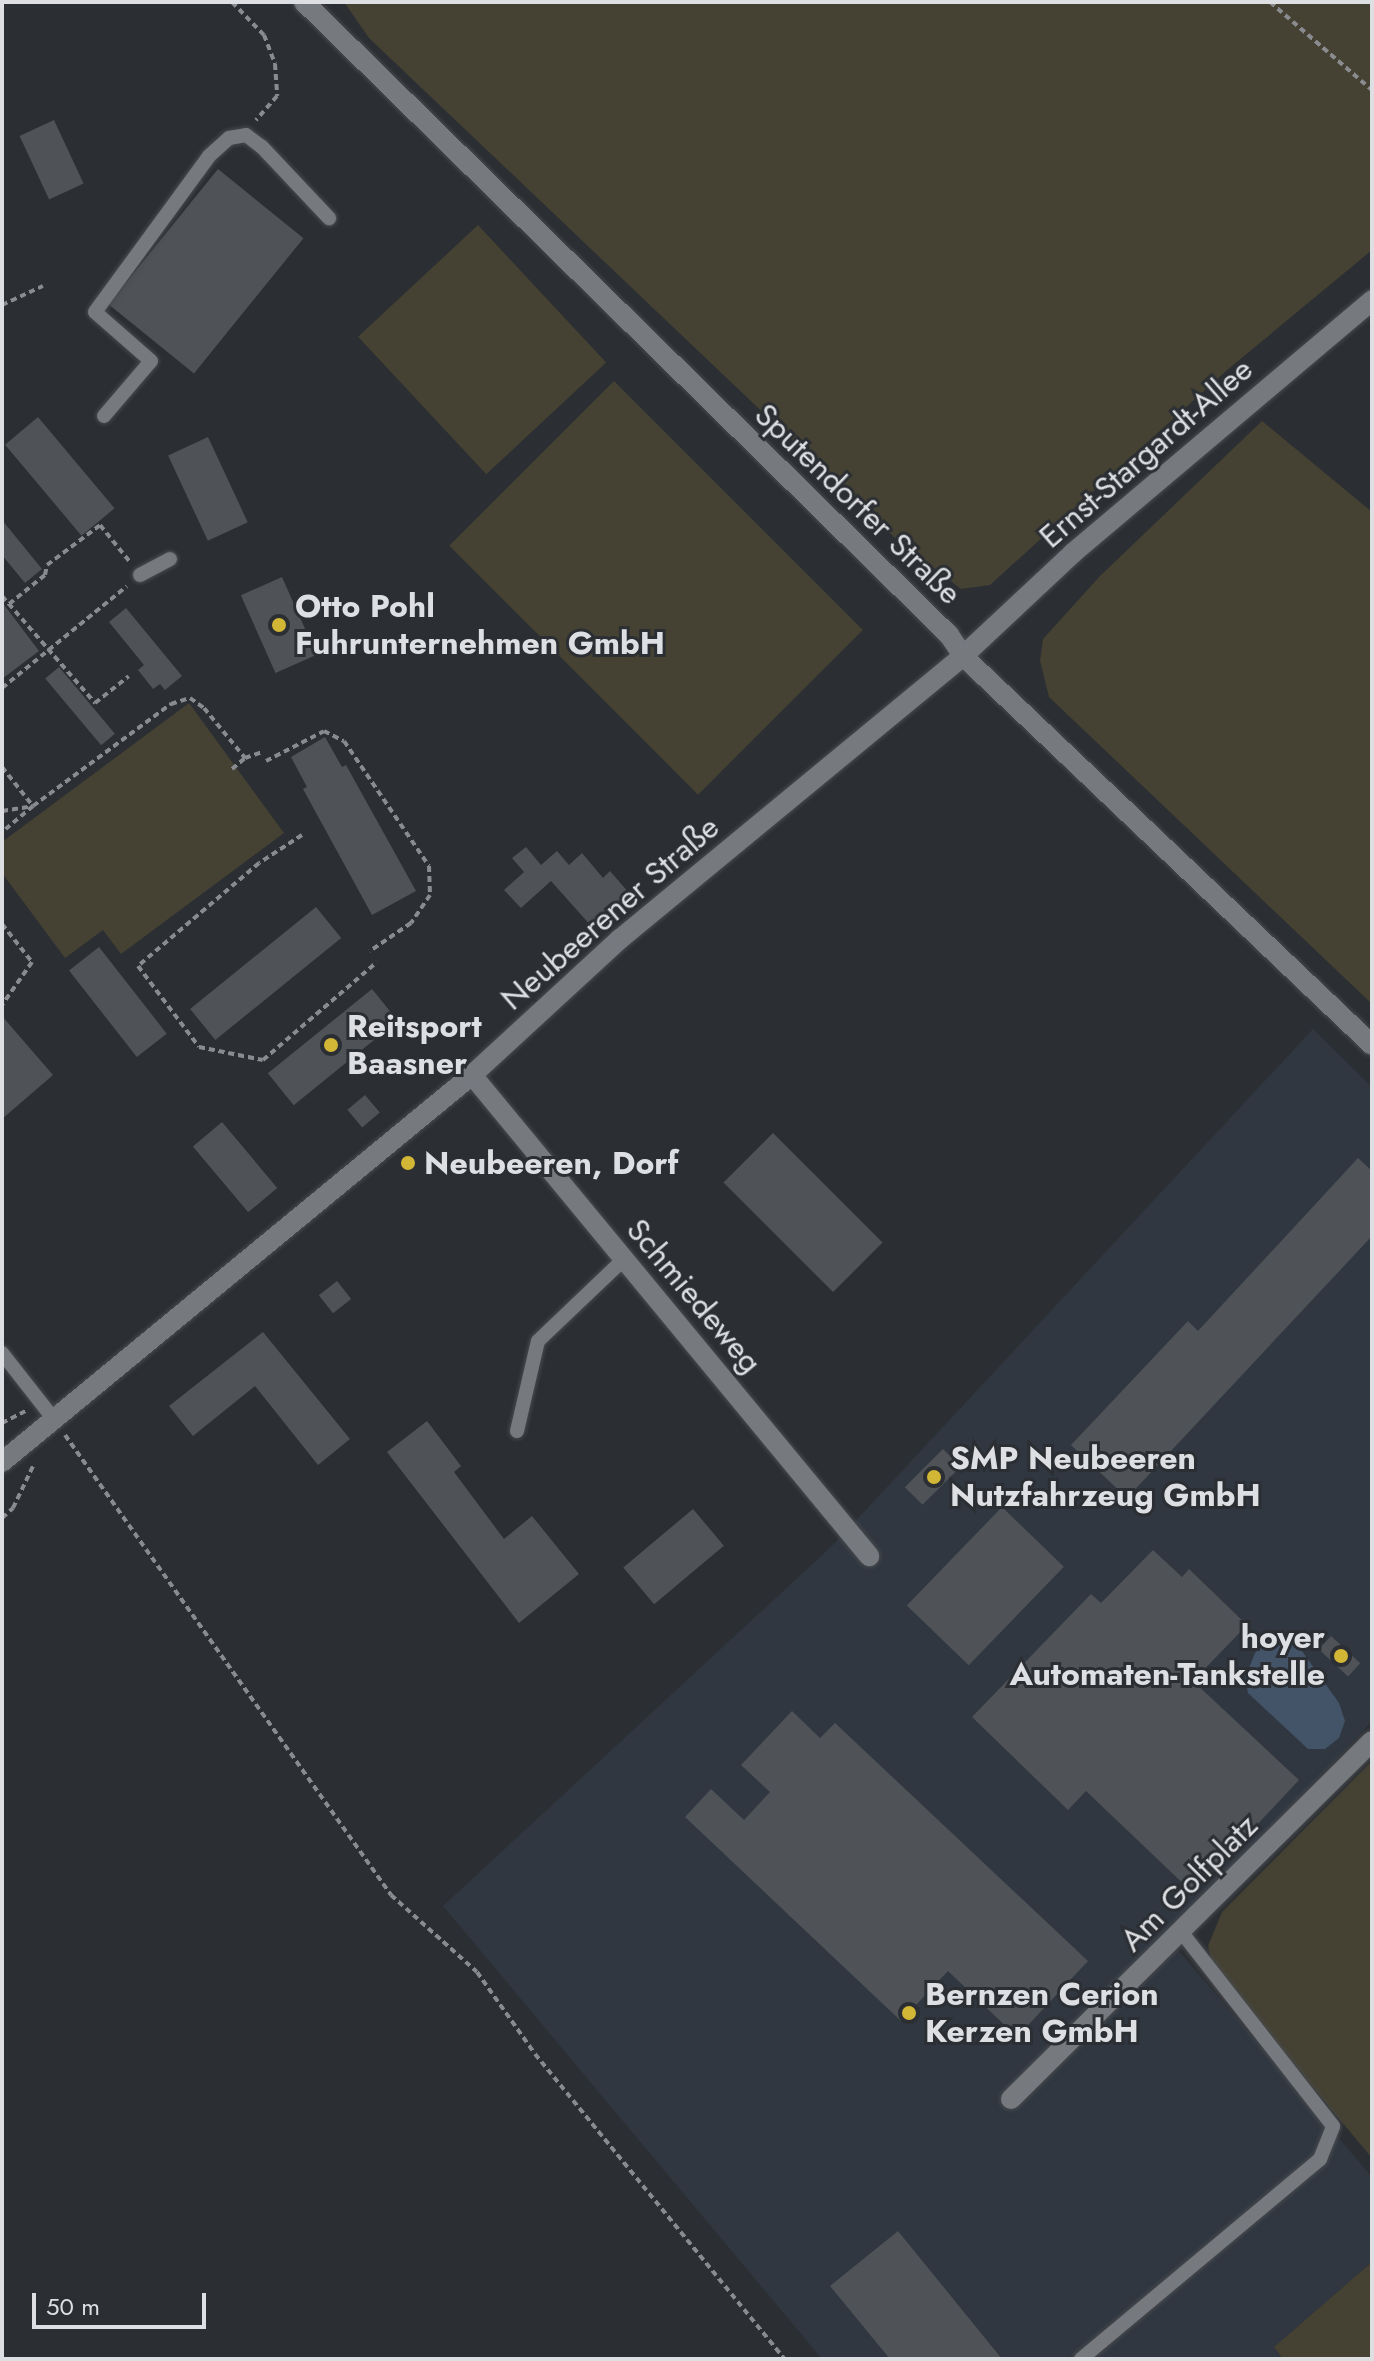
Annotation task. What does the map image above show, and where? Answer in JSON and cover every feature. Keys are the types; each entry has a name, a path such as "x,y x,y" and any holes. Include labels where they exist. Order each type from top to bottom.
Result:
{"street":[{"name":"Sputendorfer Straße","path":"304,2 949,635 963,656 1372,1045"},
{"name":"Ernst-Stargardt-Allee","path":"963,656 1073,553 1372,300"},
{"name":"Neubeerener Straße","path":"2,1462 472,1075 620,939 963,656"},
{"name":"Schmiedeweg","path":"472,1075 869,1556"},
{"name":"Am Golfplatz","path":"1011,2099 1183,1934 1372,1741"}],"lane":[{"path":"104,416 151,361 95,312 209,156 229,138 246,135 329,218"},
{"path":"140,575 170,559"},
{"path":"517,1431 538,1341 624,1259"},
{"path":"2,1353 53,1418"},
{"path":"1081,2359 1320,2159 1333,2126 1183,1934"}],"path":[{"path":"232,2 264,35 279,84 277,96 246,135"},
{"path":"1270,2 1372,90"},
{"path":"2,305 43,286"},
{"path":"2,688 140,575 100,525 47,565 45,575 9,604"},
{"path":"2,596 95,703 129,676"},
{"path":"2,832 171,704 190,698 204,708 245,758"},
{"path":"266,761 324,731 344,741 429,866 430,895 411,923 370,951"},
{"path":"232,769 245,758 262,752"},
{"path":"2,767 33,806"},
{"path":"2,811 33,806"},
{"path":"302,835 259,863 138,966 199,1047 263,1060 377,962"},
{"path":"2,924 32,962 2,1005"},
{"path":"53,1418 391,1895 477,1972 535,2054 785,2359"},
{"path":"2,1518 22,1490"}],"shaded area":[{"path":"344,2 1372,2 1372,250 1226,371 990,585 961,589 894,537 369,38"},
{"path":"478,225 606,362 486,474 358,337"},
{"path":"614,381 863,630 698,795 449,546"},
{"path":"1262,421 1372,512 1372,1004 1049,697 1040,661 1043,639 1100,576"},
{"path":"189,703 284,833 121,954 103,930 65,958 2,873 2,842"},
{"path":"1313,1029 1372,1087 1372,1721 1167,1937 1372,2177 1372,2262 1274,2347 1283,2359 822,2359 443,1906 834,1544"},
{"path":"1372,1761 1372,2158 1213,1968 1208,1946 1222,1912"},
{"path":"1372,2262 1372,2359 1283,2359 1274,2347"}],"water":[{"path":"1268,1640 1286,1640 1302,1651 1339,1703 1345,1721 1339,1738 1325,1749 1308,1749 1248,1693 1245,1678 1255,1653"}],"building":[{"path":"54,120 84,183 49,200 20,136"},
{"path":"218,169 303,238 194,373 108,304"},
{"path":"38,417 114,508 82,536 5,445"},
{"path":"208,437 248,522 208,541 168,456"},
{"path":"2,520 42,569 25,583 2,555"},
{"name":"Otto Pohl Fuhrunternehmen GmbH","path":"282,577 317,655 275,673 241,595"},
{"path":"2,602 39,651 2,679"},
{"path":"126,608 182,676 165,690 160,684 153,689 138,670 144,665 109,622"},
{"path":"59,667 115,734 101,745 45,679"},
{"path":"325,737 342,767 346,765 416,891 372,915 303,789 307,787 291,757"},
{"path":"526,847 541,865 557,851 569,865 582,853 603,878 610,871 630,894 592,927 551,881 521,908 504,890 524,872 512,858"},
{"path":"316,907 341,938 215,1040 190,1009"},
{"path":"99,947 167,1034 137,1057 69,970"},
{"path":"372,989 398,1021 294,1105 268,1073"},
{"path":"2,1016 53,1075 2,1119"},
{"path":"365,1095 380,1113 362,1127 347,1110"},
{"path":"222,1122 277,1188 248,1212 193,1146"},
{"path":"773,1133 883,1243 833,1292 724,1182"},
{"path":"1358,1158 1372,1171 1372,1236 1127,1498 1071,1445 1188,1321 1198,1331"},
{"path":"337,1281 351,1299 333,1313 319,1295"},
{"path":"263,1332 350,1439 318,1465 255,1386 193,1436 169,1406"},
{"path":"427,1421 461,1466 454,1472 504,1539 532,1516 579,1574 519,1623 387,1452"},
{"name":"SMP Neubeeren Nutzfahrzeug GmbH","path":"943,1449 961,1467 922,1505 905,1487"},
{"path":"1002,1507 1064,1567 969,1665 907,1606"},
{"path":"693,1509 724,1546 654,1604 623,1567"},
{"path":"1153,1550 1182,1577 1189,1569 1247,1625 1193,1681 1299,1780 1193,1893 1086,1791 1068,1810 972,1717 1091,1594 1101,1603"},
{"path":"1331,1636 1360,1663 1348,1676 1319,1649"},
{"path":"792,1711 820,1738 835,1723 1088,1961 1017,2037 948,1971 901,2021 685,1817 711,1789 744,1820 770,1792 741,1765"},
{"path":"898,2231 1002,2359 890,2359 830,2286"}],"place":[{"name":"Otto Pohl Fuhrunternehmen GmbH","path":"279,625"},
{"name":"Reitsport Baasner","path":"331,1045"},
{"name":"Neubeeren, Dorf","path":"408,1163"},
{"name":"SMP Neubeeren Nutzfahrzeug GmbH","path":"934,1477"},
{"name":"hoyer Automaten-Tankstelle","path":"1341,1656"},
{"name":"Bernzen Cerion Kerzen GmbH","path":"909,2013"}]}
